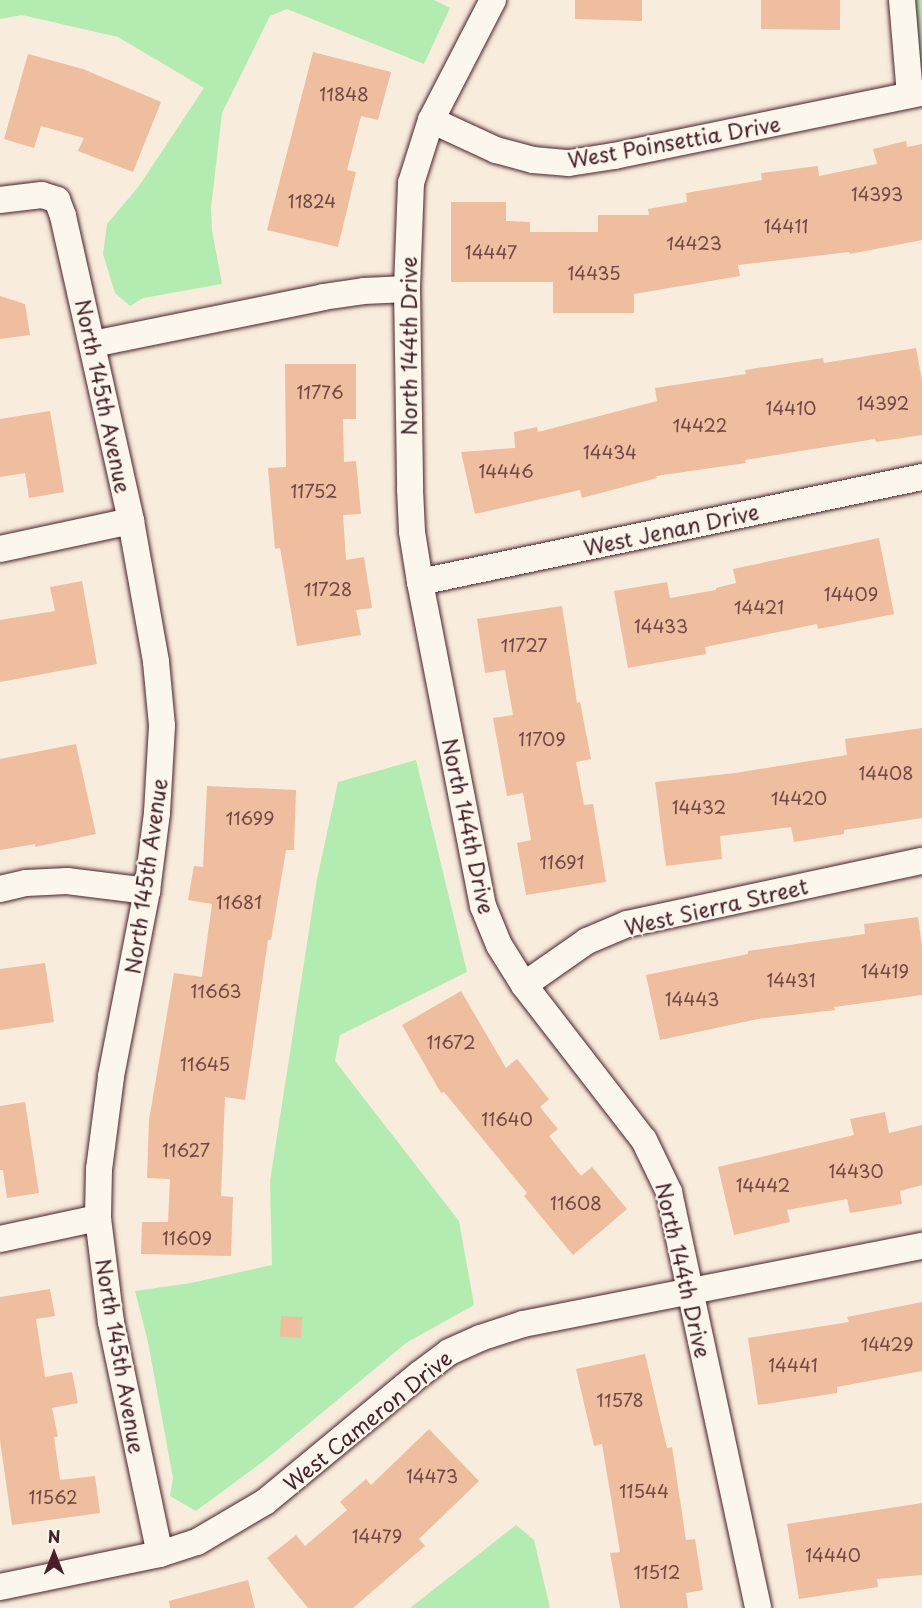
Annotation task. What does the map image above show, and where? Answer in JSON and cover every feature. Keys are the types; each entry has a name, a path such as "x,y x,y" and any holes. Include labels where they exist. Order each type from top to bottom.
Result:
{"street":[{"name":"North 144th Drive","path":"493,0 431,120 411,183 407,289 411,521 420,582 483,906 499,945 524,985 644,1140 660,1168 669,1192 758,1608"},
{"path":"902,0 916,94"},
{"name":"West Poinsettia Drive","path":"431,120 496,150 534,160 569,163 614,156 916,94"},
{"name":"North 145th Avenue","path":"0,200 42,195 57,200 63,216 131,521 154,651 162,726 157,813 147,891 111,1077 99,1169 98,1218 111,1322 160,1554"},
{"path":"93,344 323,297 364,291 407,289"},
{"name":"West Jenan Drive","path":"420,582 922,477"},
{"path":"0,549 131,521"},
{"name":"West Sierra Street","path":"524,985 587,941 627,924 922,861"},
{"path":"0,889 26,883 67,881 147,891"},
{"path":"0,1239 98,1218"},
{"name":"West Cameron Drive","path":"0,1587 160,1554 197,1542 265,1502 450,1352 480,1338 523,1324 922,1246"}],"green space":[{"path":"0,0 434,0 450,8 424,64 287,9 270,16 222,113 211,208 212,230 222,284 143,298 130,306 115,293 103,254 107,224 139,186 204,88 118,37 22,15 0,19"},
{"path":"914,0 922,0 922,68 915,62"},
{"path":"416,760 467,972 340,1035 335,1061 459,1221 474,1305 406,1343 265,1460 196,1511 170,1496 173,1478 148,1342 135,1291 191,1283 272,1265 270,1181 317,879 338,782"},
{"path":"516,1525 534,1540 550,1608 410,1608"}],"building":[{"path":"575,0 642,0 642,21 575,19"},
{"path":"761,0 840,0 840,30 761,29"},
{"path":"313,52 391,72 378,120 361,116 347,170 356,172 338,247 267,230"},
{"path":"28,54 83,69 161,102 133,172 78,151 84,138 41,126 34,148 4,139"},
{"path":"906,141 907,147 922,144 922,240 850,254 849,252 738,265 740,276 634,294 634,313 553,313 553,282 451,282 451,202 506,202 506,221 530,222 530,232 598,232 598,215 649,215 648,209 687,202 686,193 762,180 761,173 818,166 819,176 877,164 873,149"},
{"path":"0,296 25,304 30,335 0,339"},
{"path":"916,348 922,381 922,435 876,442 875,439 745,460 746,463 656,476 657,478 582,498 580,490 475,514 461,452 515,448 514,432 537,427 538,432 657,401 655,388 746,374 745,370 823,358 824,363"},
{"path":"285,364 356,364 356,419 343,419 344,462 356,461 361,514 343,515 346,560 364,557 372,608 356,610 361,635 297,646 280,548 275,549 268,468 286,467"},
{"path":"50,411 64,492 29,498 25,473 0,477 0,419"},
{"path":"879,538 894,614 818,629 817,624 705,647 706,654 628,668 614,591 667,582 670,598 716,590 716,588 736,583 733,569"},
{"path":"82,581 97,664 0,682 0,620 55,611 50,587"},
{"path":"562,606 577,703 580,702 591,759 576,762 584,805 593,804 606,882 526,895 517,843 531,840 523,793 507,796 493,718 513,715 505,670 485,673 477,619"},
{"path":"922,728 922,818 844,830 844,834 794,842 791,827 720,836 722,859 666,866 655,782 735,773 847,755 845,739"},
{"path":"76,744 96,834 35,847 35,844 0,850 0,759"},
{"path":"207,786 296,790 294,850 286,850 271,940 268,940 245,1100 225,1097 221,1196 233,1197 231,1256 141,1254 142,1222 168,1222 170,1179 147,1178 149,1120 174,973 202,977 212,904 188,900 194,866 203,867"},
{"path":"918,917 922,946 922,995 834,1007 835,1010 758,1019 660,1040 646,975 748,954 748,951 865,934 864,924"},
{"path":"45,963 54,1022 0,1030 0,969"},
{"path":"461,991 506,1068 517,1059 549,1099 540,1107 558,1129 549,1136 581,1176 592,1167 627,1209 573,1255 524,1196 527,1193 444,1092 441,1093 402,1025"},
{"path":"25,1102 39,1193 7,1198 3,1170 0,1170 0,1106"},
{"path":"885,1112 889,1133 922,1125 922,1185 900,1191 902,1204 850,1213 847,1199 787,1210 790,1222 734,1235 718,1167 854,1135 850,1119"},
{"path":"50,1289 55,1316 36,1319 45,1377 72,1372 78,1403 52,1408 58,1437 54,1437 60,1480 95,1476 100,1513 12,1525 0,1440 0,1297"},
{"path":"922,1302 922,1371 837,1387 837,1393 758,1405 748,1338 849,1322 847,1317"},
{"path":"281,1316 302,1317 301,1338 280,1337"},
{"path":"645,1354 667,1448 672,1447 686,1540 695,1539 703,1590 686,1593 688,1608 620,1608 610,1553 620,1552 602,1444 594,1446 576,1369"},
{"path":"429,1429 479,1481 419,1539 425,1546 353,1608 308,1608 267,1558 296,1535 305,1546 347,1510 340,1502 366,1479 371,1485"},
{"path":"922,1503 922,1575 877,1579 878,1587 799,1599 787,1524"},
{"path":"248,1580 255,1608 170,1608 169,1601"}]}
